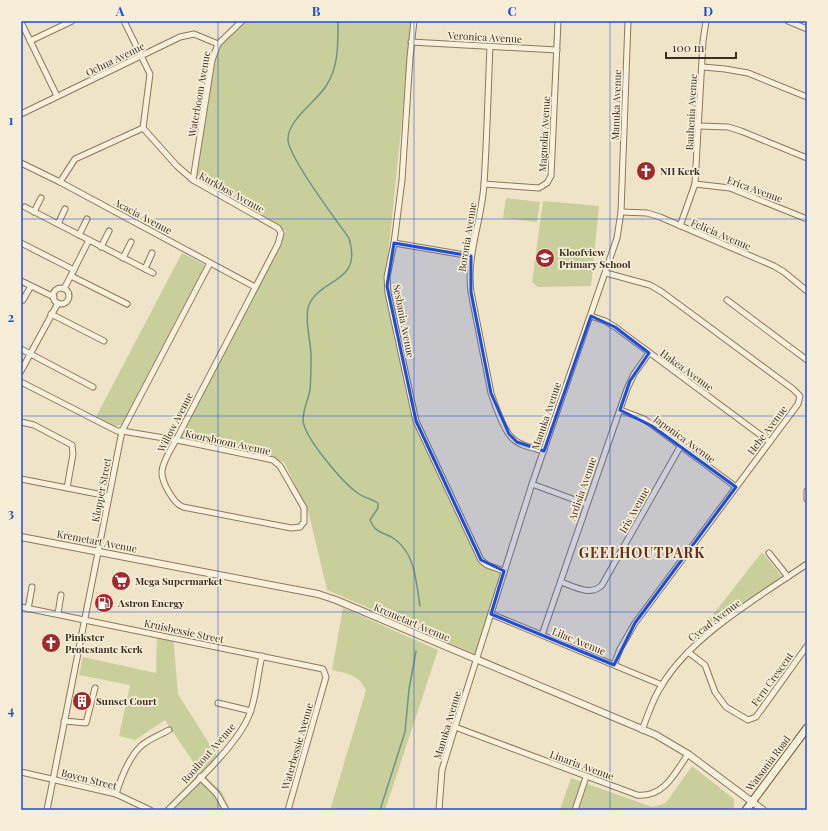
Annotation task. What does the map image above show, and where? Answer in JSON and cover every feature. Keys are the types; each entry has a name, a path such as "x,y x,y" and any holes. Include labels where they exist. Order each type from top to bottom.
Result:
{"main road":[{"name":"Watsonia Road","path":"746,810 807,728"}],"street":[{"path":"30,41 72,21"},
{"path":"60,182 75,159 143,128 150,74 124,21"},
{"name":"Waterboom Avenue","path":"193,180 212,60 218,44 242,21"},
{"name":"Sesbania Avenue","path":"414,21 411,42 406,132 394,243 387,286 416,421 481,560 488,565 504,571"},
{"name":"Magnolia Avenue","path":"484,184 539,188 549,181 551,176 558,21"},
{"name":"Manuka Avenue","path":"439,810 442,770 455,727 532,484 617,238 621,212 628,21"},
{"name":"Bauhenia Avenue","path":"680,226 695,184 703,68 703,41 706,21"},
{"path":"788,21 807,29"},
{"path":"21,22 57,96"},
{"name":"Ochna Avenue","path":"21,114 190,34 202,36 218,44"},
{"name":"Veronica Avenue","path":"411,42 557,50"},
{"name":"Boronia Avenue","path":"490,46 484,184 471,256 469,281 491,393 496,407 512,438 522,444 544,451"},
{"path":"703,68 725,69 748,73 807,97"},
{"path":"699,126 728,127 807,158"},
{"name":"Kurkbos Avenue","path":"143,128 177,166 193,180 272,224 278,228 281,233"},
{"name":"Acacia Avenue","path":"21,163 60,182 255,287"},
{"name":"Erica Avenue","path":"695,184 730,188 807,219"},
{"path":"34,212 41,198"},
{"path":"25,207 153,273"},
{"path":"58,224 65,209"},
{"name":"Felicia Avenue","path":"621,212 647,213 680,226 784,272 807,291"},
{"path":"79,235 87,219"},
{"path":"101,247 109,231"},
{"name":"Willow Avenue","path":"281,233 278,244 163,466 162,474 172,500 178,505 205,512 291,528 300,527 303,524"},
{"path":"64,289 89,240"},
{"path":"123,258 131,242"},
{"path":"21,243 74,270"},
{"path":"394,243 471,256"},
{"path":"144,269 152,253"},
{"name":"Klopper Street","path":"47,810 122,431 210,263"},
{"name":"Hebe Avenue","path":"606,272 656,288 800,396 798,404 635,623 624,642 614,665"},
{"path":"71,276 127,304"},
{"path":"21,281 54,297 58,303"},
{"path":"23,300 31,286"},
{"path":"54,297 58,290 64,289"},
{"path":"58,303 65,303 68,299 68,292 64,289"},
{"path":"727,300 807,360"},
{"path":"21,371 58,303"},
{"path":"51,314 104,341"},
{"name":"Hakea Avenue","path":"591,316 605,321 770,442"},
{"path":"21,349 93,387"},
{"name":"Ardisia Avenue","path":"542,635 586,504 630,381 649,353"},
{"name":"Koorsboom Avenue","path":"21,382 112,430 176,440 276,462 304,508 305,515 303,524"},
{"name":"Japonica Avenue","path":"620,410 644,419 736,487"},
{"path":"21,422 34,425 72,445 73,449 67,488"},
{"name":"Iris Avenue","path":"561,582 590,591 595,590 602,585 680,447"},
{"path":"21,479 108,496"},
{"path":"532,484 586,504"},
{"path":"807,491 807,499"},
{"name":"Kremetart Avenue","path":"21,537 318,594 336,600 671,743 763,810"},
{"path":"769,553 788,577"},
{"name":"Cycad Avenue","path":"642,730 662,685 688,652 712,630 807,564"},
{"path":"28,609 32,587"},
{"path":"58,614 61,594"},
{"name":"Kruisbessie Street","path":"21,607 323,669 326,677 323,688"},
{"name":"Lilac Avenue","path":"491,614 662,685"},
{"name":"Fern Crescent","path":"688,652 704,665 715,692 726,707 748,720 756,717 807,646"},
{"name":"Rooihout Avenue","path":"168,810 237,738 251,711 262,656"},
{"path":"64,720 86,722 95,688"},
{"name":"Waterbessie Avenue","path":"288,810 323,688"},
{"path":"218,704 251,711"},
{"name":"Linaria Avenue","path":"455,727 637,795 654,793 662,789 688,754"},
{"path":"116,794 119,782 138,749 169,730"},
{"name":"Boven Street","path":"21,772 116,794 150,810"},
{"path":"200,777 217,794 226,810"},
{"path":"575,810 586,777"}],"highlighted area":[{"path":"394,243 471,256 471,292 491,393 509,434 517,442 544,451 591,316 615,327 649,353 630,381 620,410 652,426 736,487 635,623 614,665 491,614 504,571 481,560 416,421 387,286"}],"green space":[{"path":"240,21 412,21 385,287 415,425 481,564 504,571 478,655 327,590 309,514 284,462 176,440 286,231 195,183 215,45"},
{"path":"506,198 540,202 537,222 503,218"},
{"path":"543,201 599,206 591,286 538,287 532,282"},
{"path":"182,253 205,265 122,424 115,427 96,417"},
{"path":"762,552 783,578 709,630 704,626"},
{"path":"343,608 438,650 385,810 330,810 366,690 356,678 348,674 332,670"},
{"path":"157,631 173,635 178,694 220,761 205,776 222,792 230,810 163,810 200,772 165,720 135,740 119,736 130,685 79,675 83,657 156,673"},
{"path":"692,766 734,799 734,810 560,810 571,778 652,807 666,803"}],"waterway":[{"path":"338,21 336,63 330,79 322,92 303,111 292,125 288,140 290,149 304,174 349,238 352,253 350,264 346,272 322,289 309,305 307,323 311,356 311,382 303,420 305,428 317,449 344,481 359,494 378,503 378,508 370,520 375,529 396,540 403,546 408,554 414,570 420,606"},
{"path":"380,810 405,732 409,689 416,651"}],"place":[{"name":"NH Kerk","path":"646,171"},
{"name":"Kloofview Primary School","path":"545,258"},
{"name":"Mega Supermarket","path":"121,581"},
{"name":"Astron Energy","path":"104,603"},
{"name":"Pinkster Protestante Kerk","path":"51,643"},
{"name":"Sunset Court","path":"82,701"}],"district":[{"name":"GEELHOUTPARK","path":"642,553"}]}
